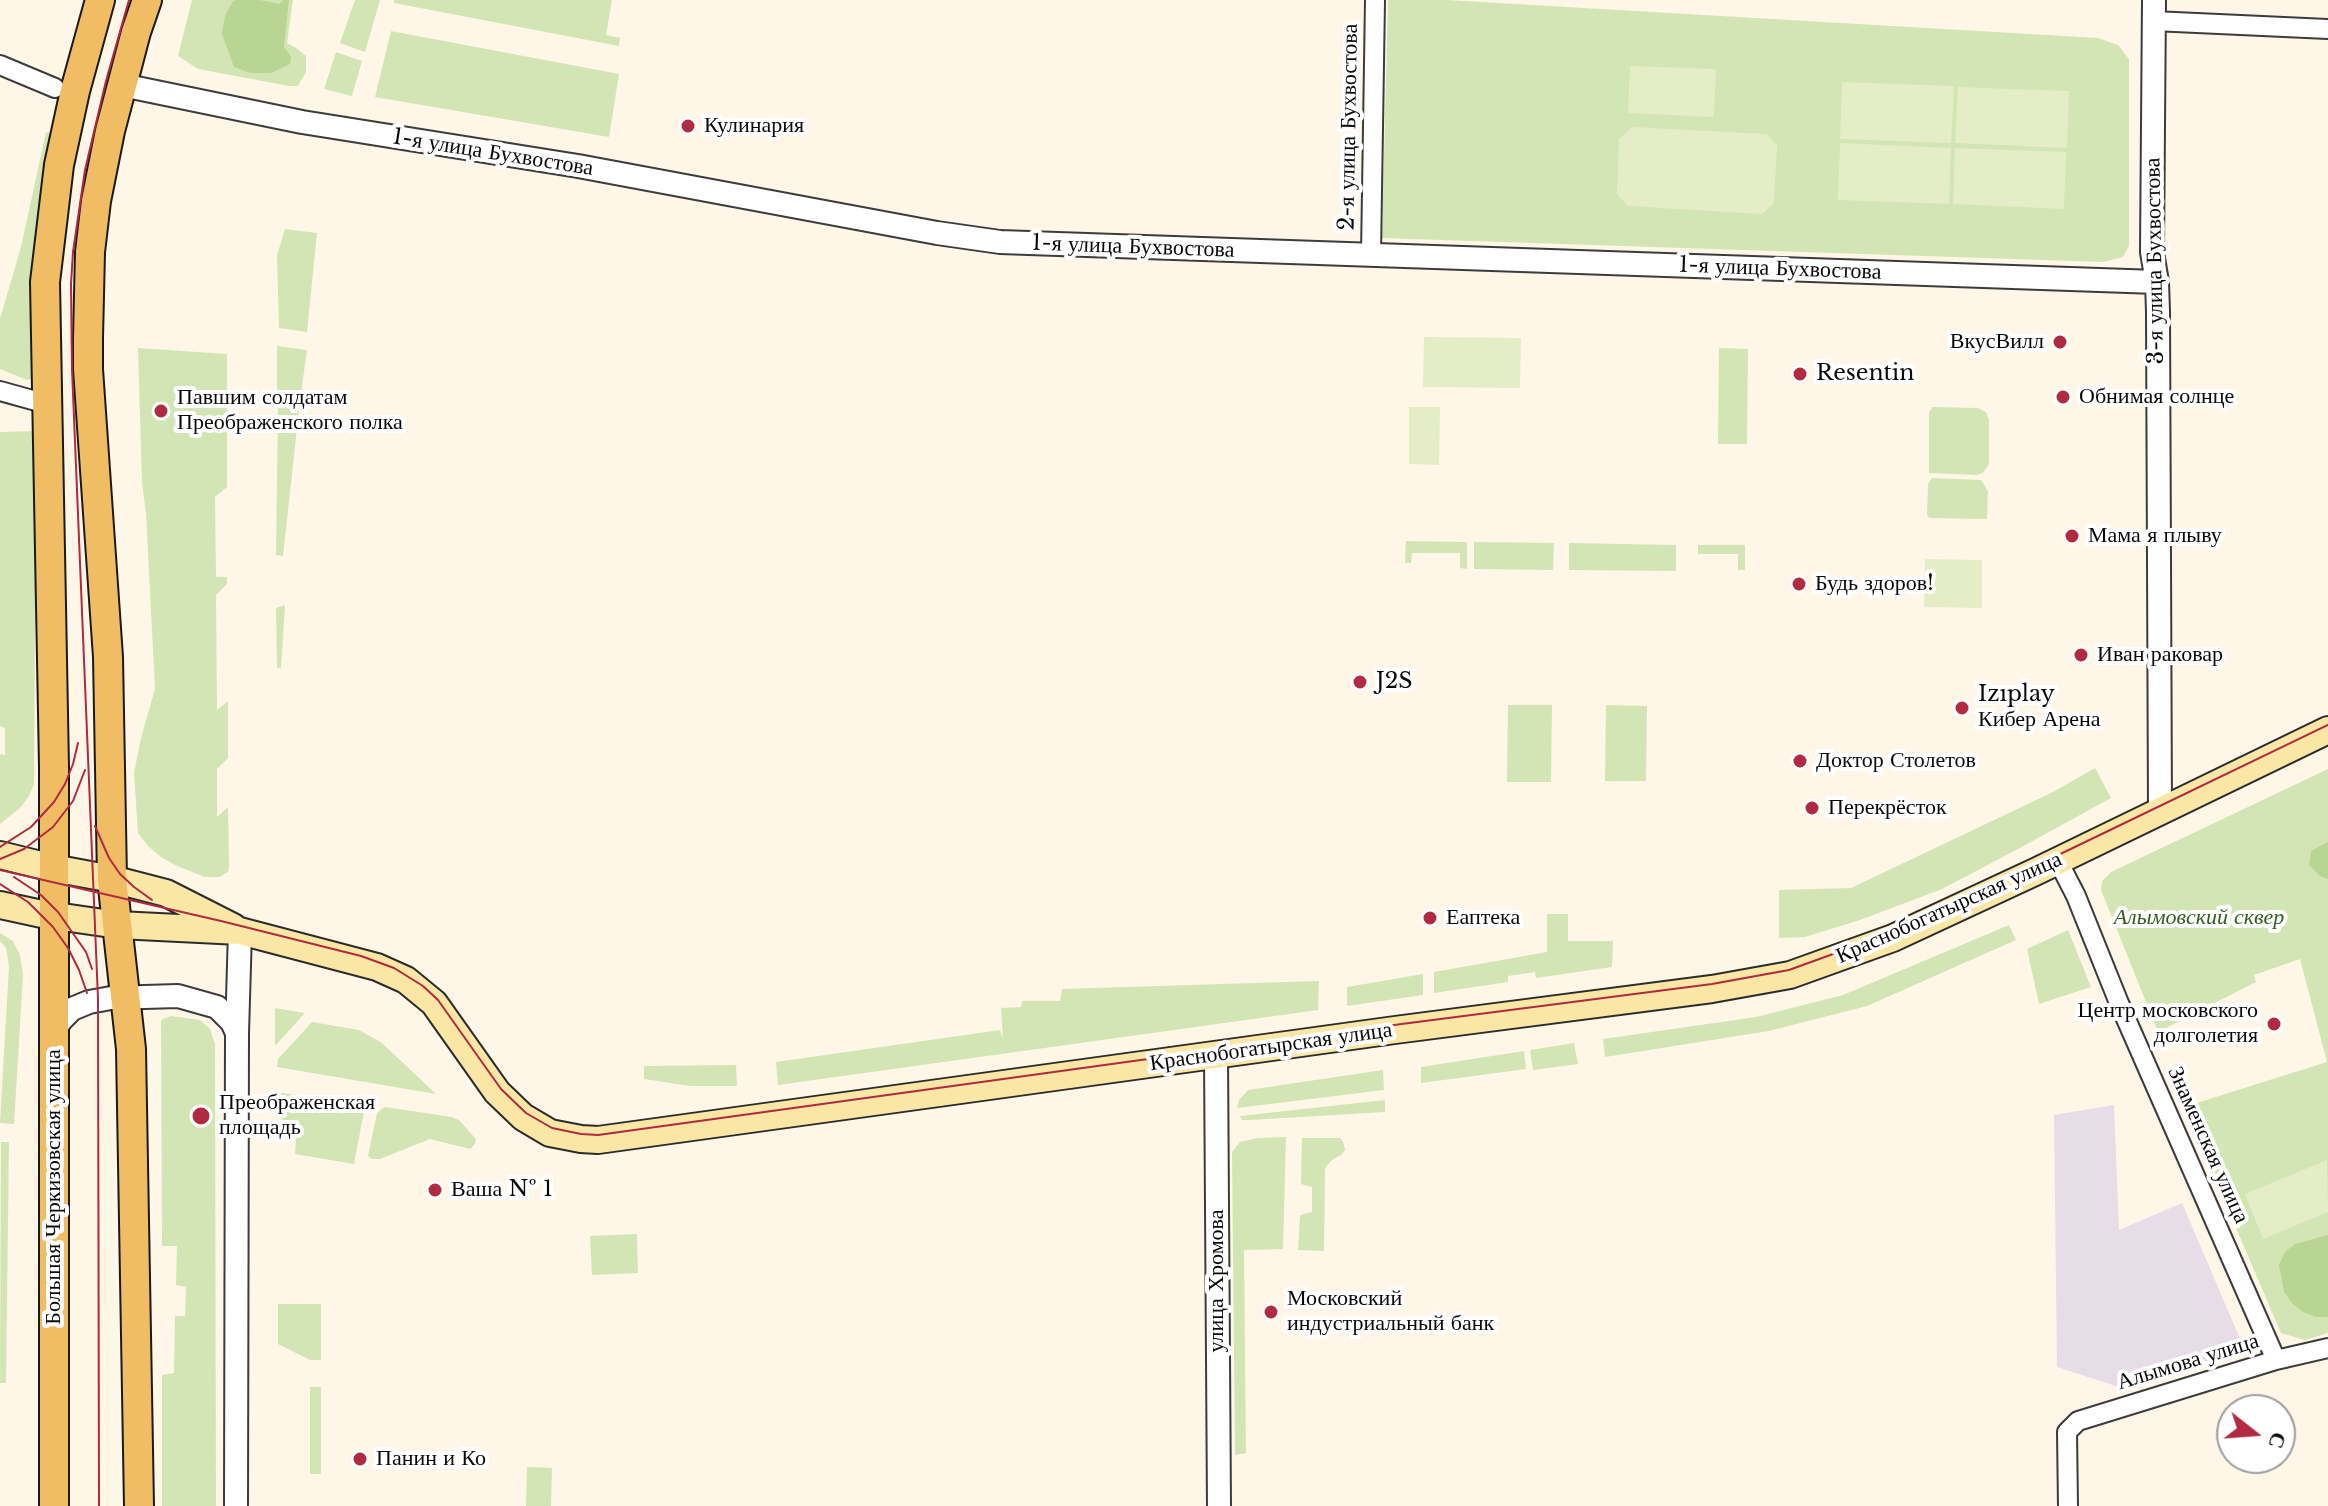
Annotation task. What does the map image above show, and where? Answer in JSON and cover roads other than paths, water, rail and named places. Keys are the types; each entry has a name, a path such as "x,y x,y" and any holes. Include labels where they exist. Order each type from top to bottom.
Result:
{"main road":[{"path":"139,1506 131,1064 112,879 108,657 88,369 88,284 96,201 110,131 147,0"},
{"path":"55,88 81,31 97,10"},
{"path":"53,868 45,282 59,165 97,10"},
{"name":"Краснобогатырская улица","path":"0,905 118,925 240,931 359,961 406,980 434,1003 483,1074 510,1105 537,1127 581,1139 620,1138 1712,989 1790,975 1893,938 2328,730"},
{"name":"Краснобогатырская улица","path":"0,855 166,893 240,931"},
{"name":"Большая Черкизовская улица","path":"53,868 54,1506"}],"street":[{"name":"2-я улица Бухвостова","path":"1371,255 1375,0"},
{"path":"2154,11 2328,29"},
{"name":"3-я улица Бухвостова","path":"2154,11 2152,252 2157,282 2160,811"},
{"path":"0,65 55,88"},
{"name":"1-я улица Бухвостова","path":"122,85 302,122 578,166 1000,242 2157,282"},
{"path":"0,391 47,404"},
{"name":"Знаменская улица","path":"2058,861 2076,896 2119,1003 2276,1360"},
{"path":"236,1506 240,931"},
{"path":"53,1033 72,1009 98,999 178,996 205,1003 226,1014 237,1033"},
{"name":"улица Хромова","path":"1216,1056 1219,1506"},
{"name":"Алымова улица","path":"2068,1506 2067,1432 2078,1421 2276,1360 2328,1348"}],"tram line":[{"path":"99,1506 98,999 71,284 85,170 129,0"},
{"path":"0,870 221,921 361,956 394,968 423,986 438,1000 501,1089 526,1113 552,1128 598,1135 1712,984 1789,970 1891,933 2328,725"},
{"path":"0,847 31,827 54,802 65,784 78,743"},
{"path":"0,859 24,849 53,827 73,801 85,770"},
{"path":"95,826 120,874 152,900"},
{"path":"14,877 41,895 58,912 86,952 92,969"},
{"path":"0,884 28,902 53,927 68,948 87,993"}],"place":[{"name":"Кулинария","path":"688,126"},
{"name":"ВкусВилл","path":"2060,342"},
{"name":"Resentin","path":"1800,374"},
{"name":"Обнимая солнце","path":"2063,397"},
{"name":"Павшим солдатам Преображенского полка","path":"161,411"},
{"name":"Мама я плыву","path":"2072,536"},
{"name":"Будь здоров!","path":"1799,584"},
{"name":"Иван раковар","path":"2081,655"},
{"name":"J2S","path":"1360,682"},
{"name":"Izıplay Кибер Арена","path":"1962,708"},
{"name":"Доктор Столетов","path":"1800,761"},
{"name":"Перекрёсток","path":"1812,808"},
{"name":"Еаптека","path":"1430,918"},
{"name":"Центр московского долголетия","path":"2274,1024"},
{"name":"Преображенская площадь","path":"201,1116"},
{"name":"Ваша № 1","path":"435,1190"},
{"name":"Московский индустриальный банк","path":"1271,1312"},
{"name":"Панин и Ко","path":"360,1459"}],"park label":[{"name":"Алымовский сквер","path":"2199,918"}]}
